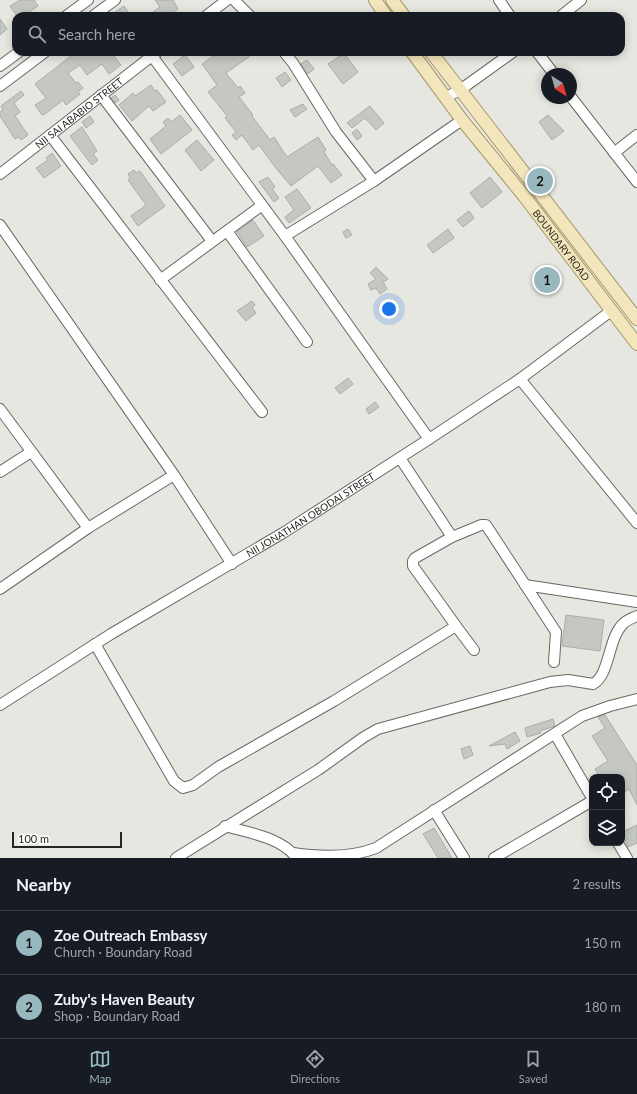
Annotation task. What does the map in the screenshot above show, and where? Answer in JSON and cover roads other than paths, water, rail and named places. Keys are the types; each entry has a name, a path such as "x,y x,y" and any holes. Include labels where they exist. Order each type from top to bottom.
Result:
{"main road":[{"path":"375,0 383,12"},
{"path":"392,0 401,12"},
{"name":"BOUNDARY ROAD","path":"415,56 462,120 524,196 637,344"},
{"name":"BOUNDARY ROAD","path":"434,56 637,319"}],"street":[{"path":"72,12 88,0"},
{"path":"98,12 115,0"},
{"path":"211,12 227,0"},
{"path":"234,0 246,12"},
{"path":"499,0 507,12"},
{"path":"566,12 581,0"},
{"path":"0,66 14,56"},
{"path":"0,86 40,56"},
{"name":"NII SAI ABABIO STREET","path":"0,174 151,56"},
{"path":"155,56 261,206 285,236 429,439"},
{"path":"288,56 294,63 336,132 374,181"},
{"path":"446,97 460,90 507,56"},
{"path":"540,56 549,68"},
{"path":"101,95 212,241"},
{"path":"576,104 637,182"},
{"path":"285,236 374,181 462,120"},
{"path":"50,135 262,412"},
{"path":"614,153 637,135"},
{"path":"160,280 261,206"},
{"path":"0,225 174,475 232,564"},
{"path":"227,231 307,342"},
{"name":"NII JONATHAN OBODAI STREET","path":"0,705 95,644 283,533 400,458 520,380 611,311"},
{"path":"520,380 637,523"},
{"path":"0,409 88,528"},
{"path":"0,472 31,452"},
{"path":"400,458 452,537"},
{"path":"0,589 88,528 174,475"},
{"path":"474,650 413,566 413,561 415,558 452,537 481,525 486,525 556,632 554,662"},
{"path":"525,585 637,602"},
{"path":"176,858 225,826 318,770 364,737 378,729 550,682 579,681 593,684 600,679 612,642 623,624 637,616"},
{"path":"95,644 174,781 183,788 193,785 218,767 334,701 456,626"},
{"path":"225,826 274,840 286,846 295,856 312,857 349,855 369,851 582,716 610,706 637,699"},
{"path":"555,734 589,793"},
{"path":"494,858 589,803"},
{"path":"434,810 464,858"},
{"path":"620,846 627,858"}],"place":[{"name":"Zuby's Haven Beauty","path":"540,181"},
{"name":"Zoe Outreach Embassy","path":"547,280"}]}
